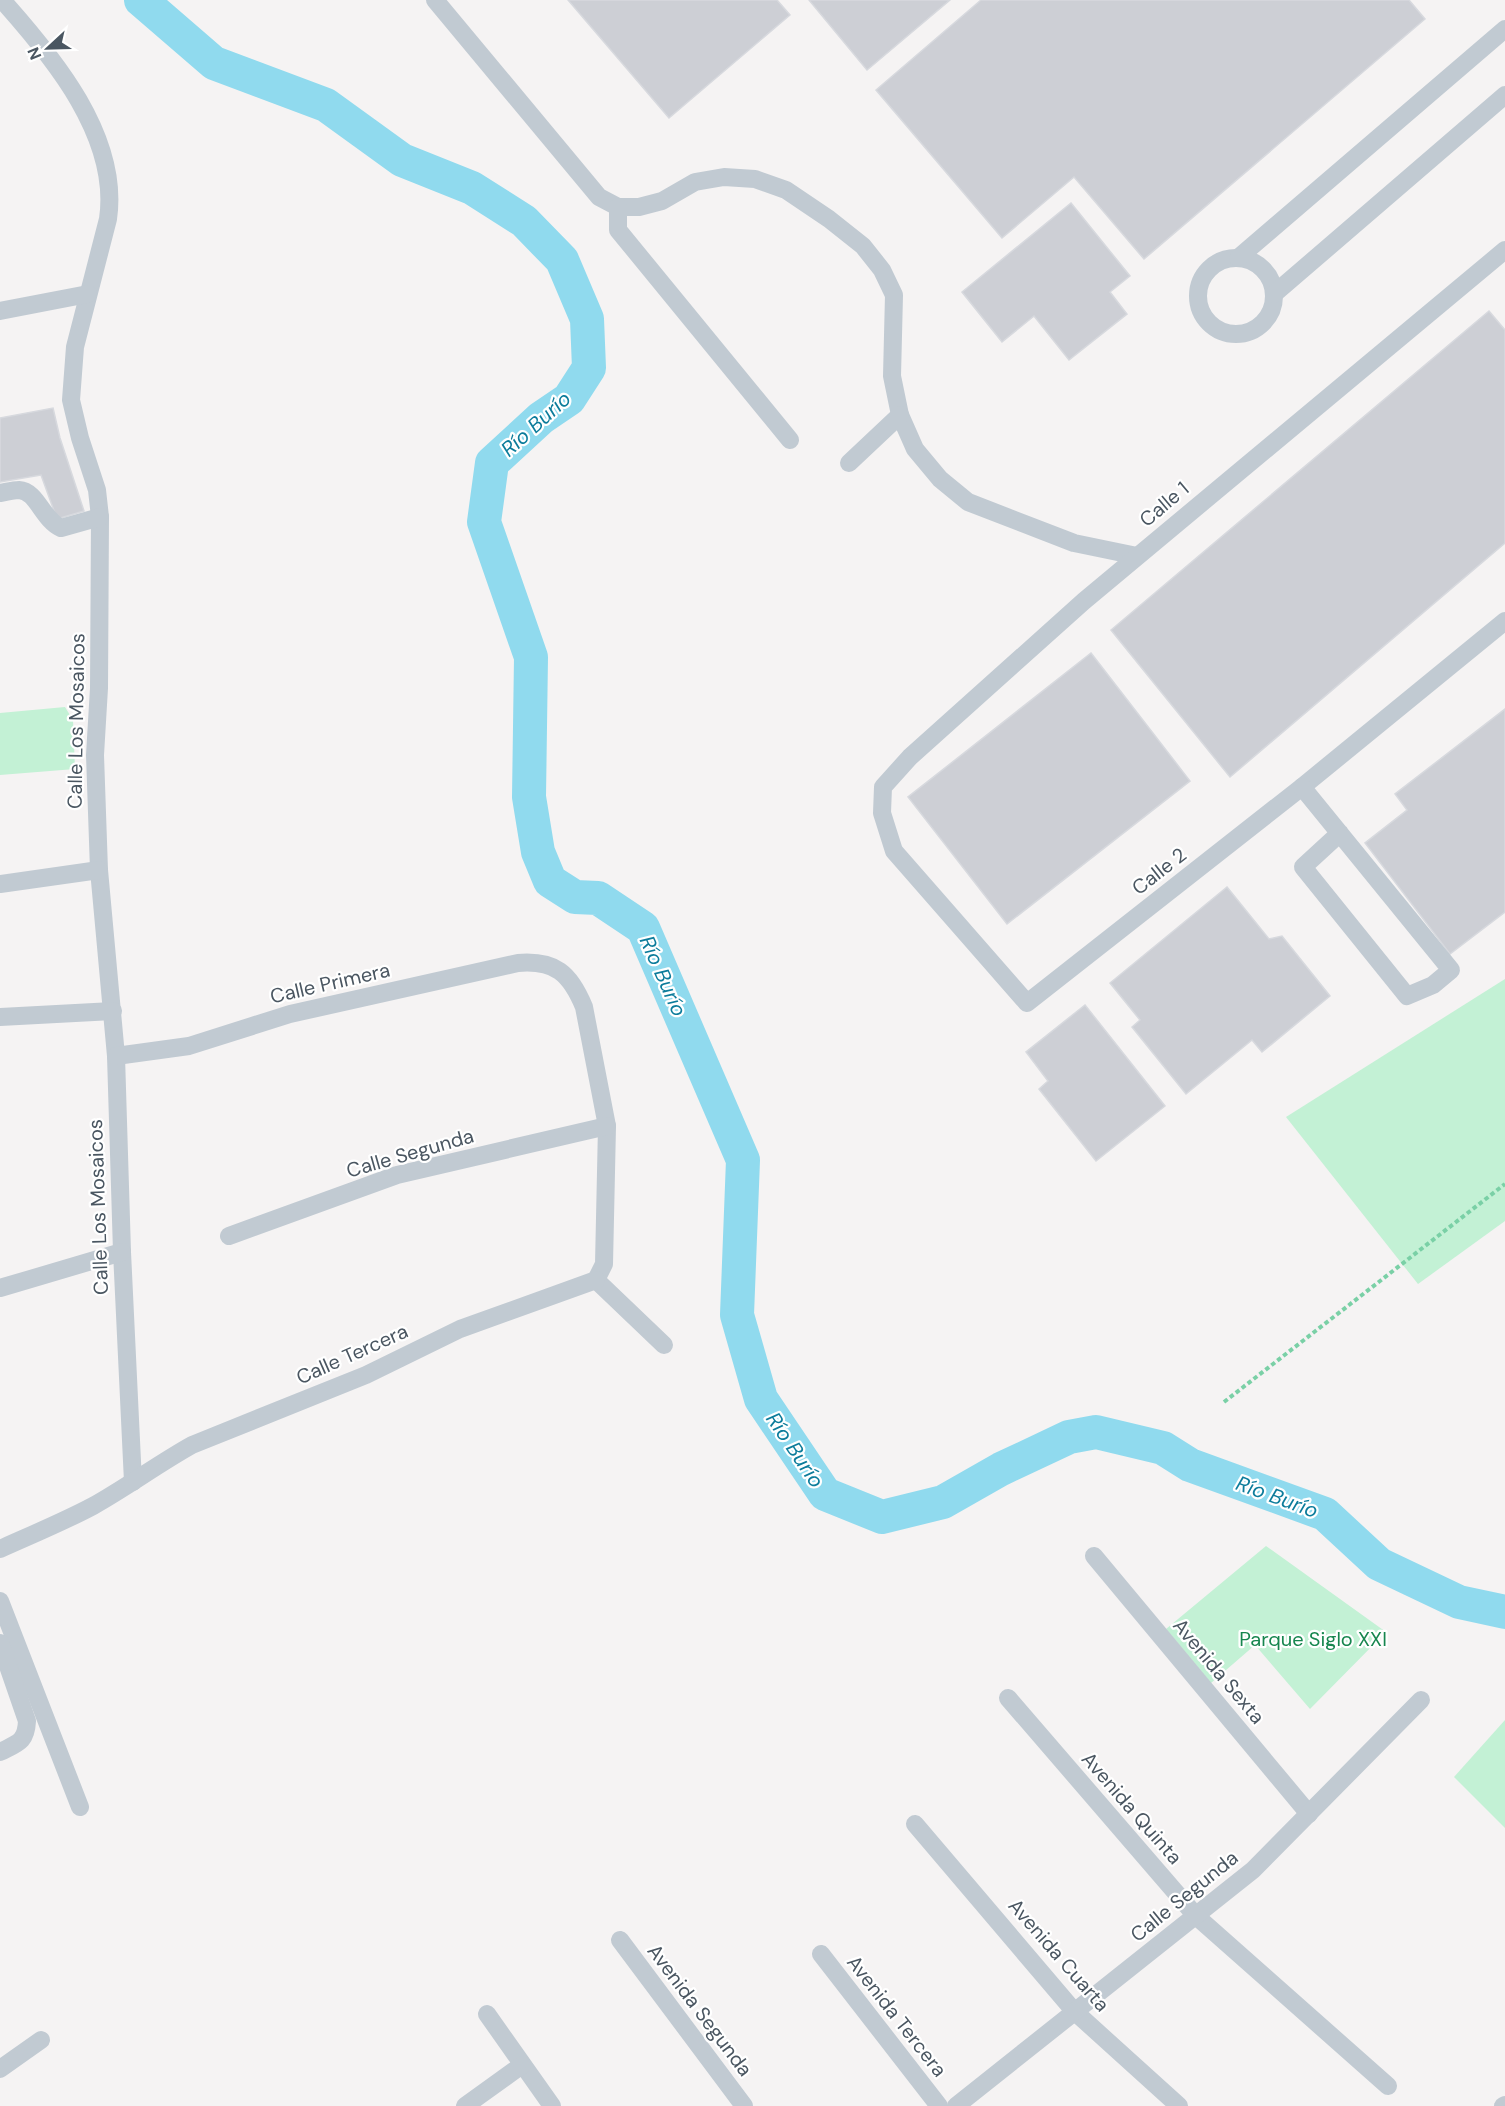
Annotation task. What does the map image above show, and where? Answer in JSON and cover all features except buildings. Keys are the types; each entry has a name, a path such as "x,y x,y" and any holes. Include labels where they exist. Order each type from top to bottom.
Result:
{"street":[{"name":"Calle Los Mosaicos","path":"2,0 61,70 86,114 101,150 109,178 111,198 108,219 75,347 71,400 96,490 100,517 99,688 95,755 99,870 116,1056 122,1252 133,1482"},
{"path":"435,0 599,197 618,207 639,207 662,201 694,182 724,177 755,178 786,190 829,219 863,246 882,270 894,295 892,376 900,415 915,449 940,479 968,502 1074,543 1137,556"},
{"path":"1238,258 1505,29"},
{"path":"1274,294 1505,94"},
{"path":"618,207 618,230 790,440"},
{"name":"Calle 1","path":"882,813 883,787 910,757 1084,601 1505,250"},
{"path":"1238,258 1253,262 1270,278 1274,294 1272,310 1257,328 1250,332 1227,333 1219,330 1202,314 1198,298 1200,282 1215,264 1222,260 1238,258"},
{"path":"0,311 88,294"},
{"path":"849,463 900,415"},
{"path":"0,493 19,490 27,492 34,497 46,517 61,528 100,517"},
{"name":"Calle 2","path":"882,813 894,851 1027,1003 1302,787 1505,621"},
{"path":"1302,787 1340,833 1451,970 1433,985 1407,996 1302,867 1340,833"},
{"path":"0,884 99,870"},
{"name":"Calle Primera","path":"116,1056 189,1046 290,1014 518,963 546,964 556,969 579,993 584,1007 607,1126"},
{"path":"0,1017 113,1011"},
{"path":"607,1126 604,1264 596,1280 664,1345"},
{"name":"Calle Segunda","path":"230,1236 397,1175 607,1126"},
{"path":"0,1288 122,1252"},
{"name":"Calle Tercera","path":"0,1549 91,1507 192,1445 366,1375 460,1329 596,1280"},
{"name":"Avenida Sexta","path":"1094,1556 1309,1814"},
{"path":"0,1601 80,1807"},
{"path":"0,1643 27,1721 26,1734 20,1742 0,1752"},
{"name":"Avenida Quinta","path":"1008,1698 1196,1916 1388,2086"},
{"name":"Calle Segunda","path":"956,2106 1253,1870 1421,1700"},
{"name":"Avenida Cuarta","path":"915,1824 1074,2011 1179,2106"},
{"name":"Avenida Segunda","path":"620,1940 744,2106"},
{"name":"Avenida Tercera","path":"821,1954 939,2106"},
{"path":"487,2014 552,2106"},
{"path":"0,2069 41,2040"},
{"path":"465,2106 522,2065"}],"path":[{"path":"1224,1402 1505,1184"}],"green space":[{"path":"65,707 73,720 75,769 0,775 0,713"},
{"path":"1505,979 1505,1221 1418,1284 1286,1117"},
{"name":"Parque Siglo XXI","path":"1266,1546 1386,1632 1310,1709 1255,1645 1211,1683 1166,1629"},
{"path":"1505,1720 1505,1828 1454,1777"}],"waterway":[{"name":"Río Burío","path":"141,0 214,63 326,105 402,160 472,188 524,221 562,260 587,319 589,368 569,399 541,418 492,463 484,522 531,657 529,797 538,852 550,881 575,897 598,898 643,928 743,1160 737,1315 761,1399 825,1494 882,1517 943,1502 1001,1469 1069,1437 1096,1432 1163,1448 1190,1465 1325,1514 1379,1564 1459,1602 1505,1612"}]}
